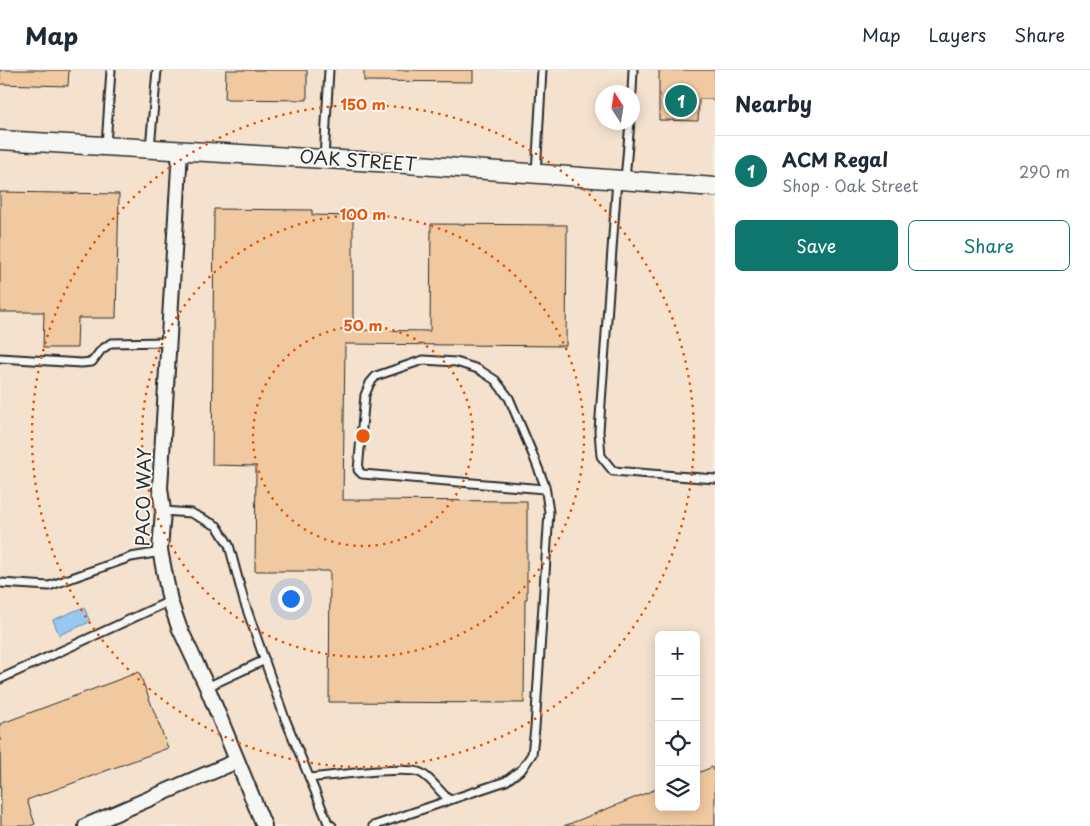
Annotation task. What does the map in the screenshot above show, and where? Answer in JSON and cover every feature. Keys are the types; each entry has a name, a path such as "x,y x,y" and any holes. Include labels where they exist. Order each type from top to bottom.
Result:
{"street":[{"name":"OAK STREET","path":"0,140 324,159 715,187"},
{"name":"PACO WAY","path":"180,150 160,488 163,511 160,552 170,601 179,627 264,826"},
{"path":"86,826 237,761"}],"lane":[{"path":"106,146 111,70"},
{"path":"150,148 157,70"},
{"path":"324,159 329,70"},
{"path":"536,174 542,70"},
{"path":"632,85 633,70"},
{"path":"629,130 621,180 599,431 602,456 613,471 715,479"},
{"path":"0,358 92,362 101,350 111,344 169,342"},
{"path":"373,826 506,781 522,769 532,754 536,728 549,512 545,489 534,455 509,398 495,380 478,369 456,362 423,360 376,376 370,383 366,394 358,470 362,474 545,489"},
{"path":"163,511 191,513 217,526 229,546 244,601 284,716 328,823 332,826"},
{"path":"0,583 49,586 131,557 160,552"},
{"path":"0,679 170,601"},
{"path":"206,687 265,660"},
{"path":"310,778 407,770 419,772 426,777 449,800"}],"shaded area":[{"path":"0,70 715,70 715,826 0,826"}],"water":[{"path":"84,607 90,622 59,635 53,620"}],"building":[{"path":"0,70 69,70 68,86 0,84"},
{"path":"226,70 307,70 307,100 225,99"},
{"path":"364,70 473,70 473,82 364,81"},
{"path":"659,70 715,70 715,99 699,99 698,121 659,120"},
{"path":"0,192 119,194 116,318 78,318 77,348 43,348 44,312 0,312"},
{"path":"214,209 312,210 312,215 353,216 353,330 430,331 431,224 567,225 566,346 345,344 343,500 527,501 524,703 329,702 330,571 255,571 256,466 212,465"},
{"path":"139,672 168,748 27,800 35,824 30,826 1,826 0,724"},
{"path":"712,767 715,775 715,826 564,826 655,790 655,811 700,811 700,772"}],"place":[{"name":"ACM Regal","path":"681,101"}]}
